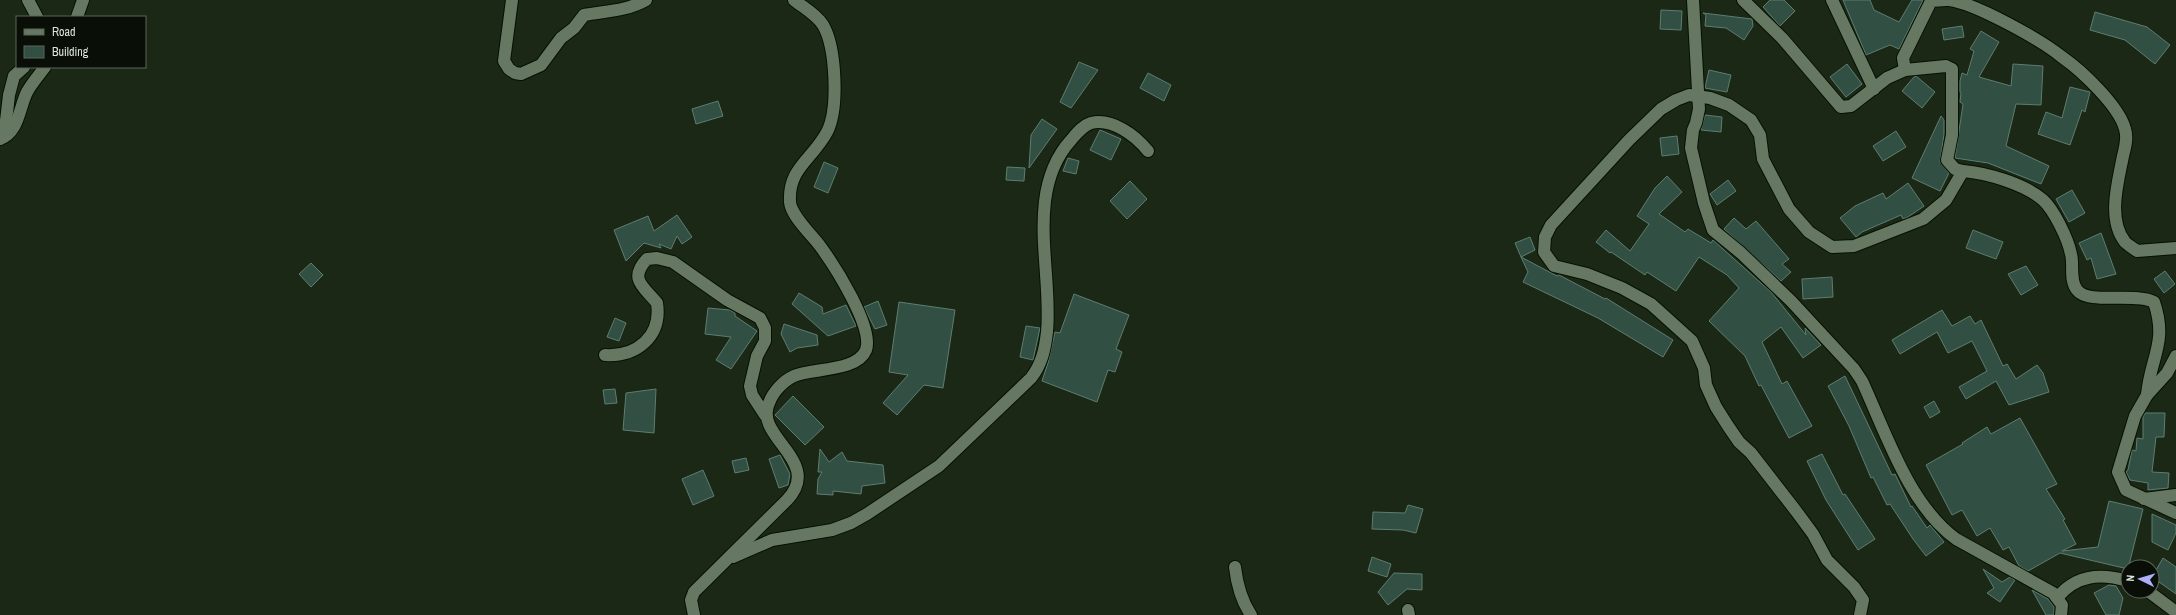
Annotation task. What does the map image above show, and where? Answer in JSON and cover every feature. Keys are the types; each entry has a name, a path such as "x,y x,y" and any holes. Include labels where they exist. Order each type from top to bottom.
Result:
{"street":[{"path":"28,0 36,16"},
{"path":"77,16 83,0"},
{"path":"512,0 504,61 509,69 515,73 521,74 541,65 561,38 574,28 584,15 608,10 627,9 646,0"},
{"path":"765,415 768,404 783,383 795,375 821,372 854,362 861,358 866,351 868,340 858,309 835,268 820,245 801,223 790,205 790,189 795,172 813,152 827,131 834,102 835,75 827,33 816,16 794,0"},
{"path":"1693,0 1698,115 1693,130 1691,148 1704,202 1714,232 1741,253 1791,300 1854,368 1862,381 1915,494 1928,513 1943,529 1973,549 2050,591 2062,605 2061,615"},
{"path":"1744,0 1782,38 1842,107 1851,106 1892,76 1905,70 1946,66 1952,69 1952,135 1947,160 1955,169 1992,176 2029,191 2044,200 2063,230 2071,253 2074,285 2081,293 2094,296 2141,298 2154,302 2158,313 2160,344 2149,378 2148,395"},
{"path":"1832,0 1874,89"},
{"path":"1905,70 1903,58 1931,1 1948,0 1979,10 2054,51 2093,84 2112,107 2126,130 2126,143 2116,205 2117,225 2125,242 2137,251 2176,248"},
{"path":"0,131 6,121 9,96 14,76 23,68"},
{"path":"0,139 5,137 14,127 27,91 44,68"},
{"path":"1860,615 1863,600 1859,593 1827,560 1812,534 1796,511 1751,453 1739,442 1716,407 1706,385 1704,368 1692,341 1651,304 1622,288 1587,274 1554,266 1544,252 1545,237 1551,226 1629,140 1661,109 1676,100 1689,95 1698,96 1729,105 1751,120 1760,135 1764,159 1789,209 1809,232 1832,247 1854,246 1923,219 1946,200 1963,171"},
{"path":"726,560 772,540 832,530 851,523 867,514 939,466 1031,378 1038,368 1044,352 1047,330 1043,227 1046,191 1054,166 1066,145 1084,125 1100,121 1111,123 1140,141 1148,151"},
{"path":"605,355 614,356 637,348 652,334 657,322 657,303 639,284 638,274 641,266 647,259 657,258 672,262 727,300 760,318 765,328 765,341 757,356 750,386 752,395 770,426 793,460 798,472 796,488 787,500 694,592 691,600 694,615"},
{"path":"2176,356 2167,373 2148,395 2135,416 2118,472 2126,490 2176,513"},
{"path":"2143,499 2176,495"},
{"path":"1236,567 1237,585 1242,600 1251,615"},
{"path":"2057,598 2066,588 2084,578 2096,575 2120,580"},
{"path":"2159,599 2176,612"}],"building":[{"path":"1770,0 1784,0 1795,11 1780,26 1763,7"},
{"path":"1843,0 1870,0 1874,10 1899,22 1912,0 1923,0 1899,49 1890,45 1866,55"},
{"path":"1661,10 1682,11 1681,30 1660,29"},
{"path":"2095,12 2147,27 2170,45 2155,64 2125,40 2090,30"},
{"path":"1703,13 1752,19 1753,26 1744,40 1726,28 1705,26 1706,15"},
{"path":"1962,26 1964,37 1944,40 1942,29"},
{"path":"1981,31 1999,42 1979,77 2011,86 2013,64 2043,66 2041,105 2016,104 2006,146 2049,166 2041,184 1988,163 1955,158 1963,104 1960,102 1960,81 1962,73 1967,75 1974,51 1970,49"},
{"path":"1079,62 1098,70 1071,108 1060,102"},
{"path":"1847,64 1862,84 1846,97 1830,77"},
{"path":"1709,70 1731,75 1727,92 1705,88"},
{"path":"1148,73 1171,85 1164,101 1140,88"},
{"path":"1916,76 1935,92 1922,108 1902,91"},
{"path":"2070,87 2090,92 2085,112 2082,110 2070,145 2038,134 2046,112 2062,118"},
{"path":"718,101 723,116 696,124 692,109"},
{"path":"1705,115 1722,117 1721,132 1701,130"},
{"path":"1941,116 1944,120 1944,134 1940,162 1949,173 1940,191 1912,178"},
{"path":"1042,119 1057,129 1029,168 1031,135"},
{"path":"1100,130 1121,139 1111,160 1090,150"},
{"path":"1896,131 1906,147 1883,161 1873,146"},
{"path":"1677,136 1679,154 1662,156 1660,138"},
{"path":"1068,158 1079,161 1076,174 1063,171"},
{"path":"824,162 838,168 828,193 814,187"},
{"path":"1007,167 1025,168 1024,181 1006,180"},
{"path":"1667,176 1682,192 1659,214 1685,232 1688,229 1711,243 1713,240 1771,292 1806,335 1805,328 1821,345 1803,358 1781,327 1762,342 1782,384 1787,381 1812,426 1789,438 1761,385 1759,386 1745,356 1709,321 1739,288 1727,275 1699,257 1676,291 1647,272 1645,275 1611,252 1610,253 1596,242 1606,230 1630,251 1649,224 1637,216 1655,188"},
{"path":"1728,180 1736,191 1717,205 1710,194"},
{"path":"1130,181 1147,199 1127,219 1110,201"},
{"path":"1908,183 1924,206 1908,217 1903,219 1901,215 1862,232 1856,237 1840,218 1855,206 1883,193 1886,199"},
{"path":"2072,190 2085,213 2069,222 2056,199"},
{"path":"677,215 692,237 682,244 677,236 671,249 659,244 661,248 644,243 626,261 614,230 648,216 654,231"},
{"path":"1734,218 1746,229 1756,221 1789,259 1782,264 1791,272 1781,281 1724,229"},
{"path":"1973,230 2003,242 1996,259 1966,248"},
{"path":"2101,233 2116,274 2097,279 2091,258 2087,260 2079,243"},
{"path":"1530,237 1535,250 1521,257 1515,243"},
{"path":"1521,257 1557,276 1559,275 1605,299 1606,298 1673,340 1663,357 1598,318 1523,282 1528,272"},
{"path":"311,263 323,275 311,287 299,274"},
{"path":"2026,266 2038,285 2021,295 2008,274"},
{"path":"2165,271 2175,284 2164,293 2154,279"},
{"path":"1832,277 1833,297 1803,299 1802,279"},
{"path":"799,293 822,307 823,314 846,305 856,326 828,336 792,304"},
{"path":"1074,294 1129,315 1116,349 1122,352 1115,372 1108,370 1097,402 1042,381 1055,332 1060,333"},
{"path":"878,301 887,325 875,329 864,307"},
{"path":"899,302 955,310 943,388 924,385 897,415 883,403 908,375 889,372"},
{"path":"708,308 730,310 735,313 735,316 757,331 731,369 716,360 731,337 705,334"},
{"path":"1942,310 1952,326 1970,316 1975,324 1981,320 2003,366 2007,364 2016,379 2037,365 2043,373 2049,392 2009,405 1996,381 1966,399 1959,387 1987,371 1972,341 1948,353 1937,332 1900,354 1892,340"},
{"path":"615,318 626,323 619,341 607,337"},
{"path":"784,324 817,335 818,345 797,348 790,352 781,334"},
{"path":"1026,326 1040,328 1033,360 1020,357"},
{"path":"1845,376 1892,475 1895,474 1911,507 1912,506 1927,528 1930,525 1944,542 1926,556 1890,504 1887,505 1873,477 1871,478 1849,426 1828,386"},
{"path":"615,389 617,403 605,404 603,390"},
{"path":"656,389 654,433 623,430 626,393"},
{"path":"793,396 824,427 805,445 775,415"},
{"path":"1934,401 1940,412 1930,418 1924,407"},
{"path":"2145,413 2165,413 2164,437 2156,437 2152,472 2169,473 2168,488 2148,490 2148,483 2130,480 2126,472 2128,470 2132,450 2136,451 2137,438 2143,439 2143,417"},
{"path":"2020,418 2057,484 2046,489 2065,519 2063,520 2076,544 2062,551 2098,547 2109,501 2143,509 2130,559 2120,559 2120,567 2060,553 2028,571 2019,566 2009,547 2003,550 1990,528 1977,536 1962,510 1952,515 1926,465 1963,444 1962,443 1987,427 1991,434"},
{"path":"820,449 829,462 842,452 847,461 883,465 885,483 862,486 861,494 833,491 833,495 817,494 818,479 822,472 818,472"},
{"path":"1822,454 1843,495 1845,494 1875,539 1858,550 1826,500 1807,461"},
{"path":"780,455 790,474 788,485 779,488 769,459"},
{"path":"746,458 749,470 735,473 732,461"},
{"path":"703,470 714,496 693,505 682,479"},
{"path":"1408,505 1423,509 1416,533 1403,530 1372,529 1373,512 1405,513"},
{"path":"2152,514 2176,525 2176,533 2168,550 2152,542"},
{"path":"1372,557 1391,564 1387,577 1368,571"},
{"path":"2163,558 2176,567 2176,594 2160,583 2160,563"},
{"path":"1983,569 2002,582 2010,577 2015,580 2000,602 1987,593 1994,588"},
{"path":"1394,573 1422,574 1422,590 1407,589 1388,605 1378,592"},
{"path":"2109,585 2116,586 2120,593 2120,599 2123,599 2119,615 2106,615 2094,593"},
{"path":"2032,590 2048,599 2054,607 2054,615 2046,615"}]}
